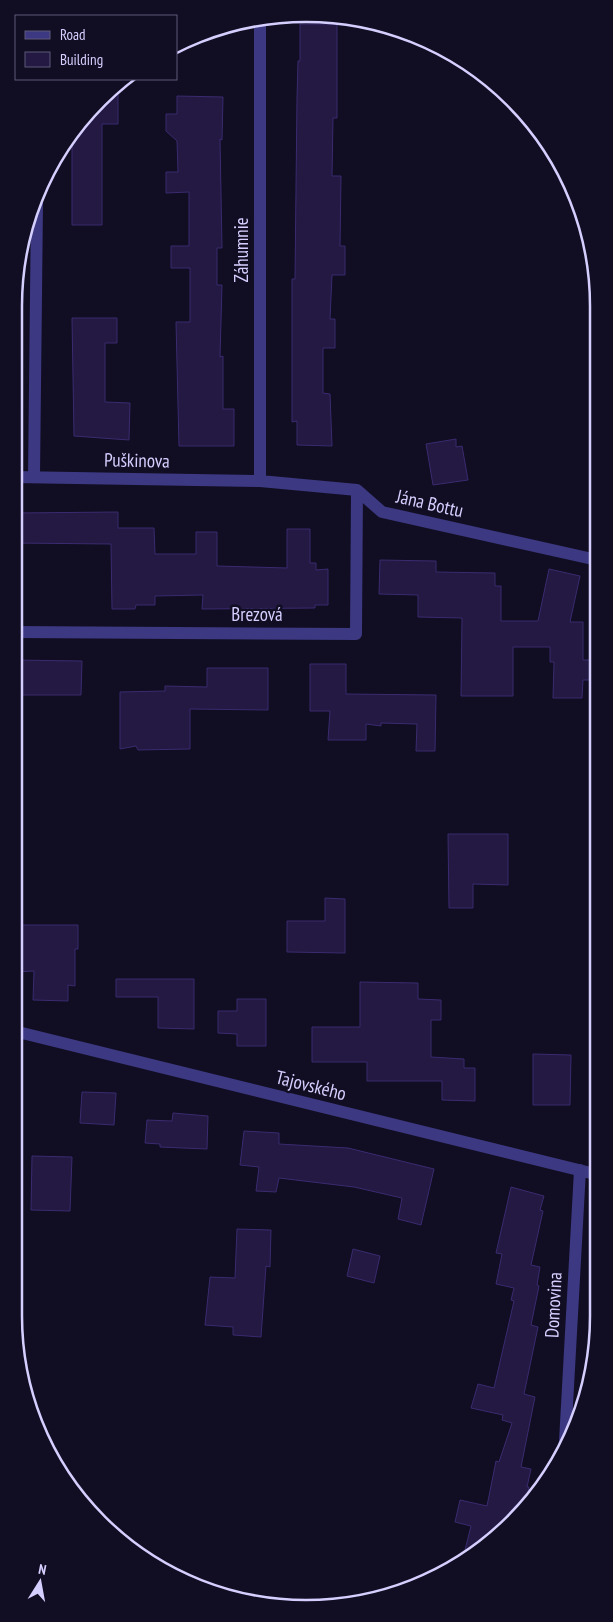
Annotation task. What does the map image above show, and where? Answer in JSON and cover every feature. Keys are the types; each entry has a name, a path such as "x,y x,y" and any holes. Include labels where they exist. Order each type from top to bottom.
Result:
{"street":[{"name":"Záhumnie","path":"260,26 260,481"},
{"path":"34,478 37,218"},
{"name":"Puškinova","path":"22,477 260,481"},
{"path":"260,481 357,490"},
{"name":"Jána Bottu","path":"357,490 382,512 590,558"},
{"name":"Brezová","path":"22,632 356,634 357,490"},
{"name":"Tajovského","path":"22,1033 590,1173"},
{"name":"Domovina","path":"566,1431 580,1170"}],"building":[{"path":"300,24 337,24 337,118 333,118 332,176 341,176 340,246 345,246 345,275 332,275 330,319 335,319 335,348 323,348 323,393 330,394 332,446 297,445 297,421 292,422 292,279 295,279 297,98 298,61 300,61"},
{"path":"118,94 118,124 102,124 102,225 72,225 72,146 93,119"},
{"path":"177,96 223,97 222,140 220,139 222,248 217,248 217,285 222,285 220,357 223,356 223,409 234,409 234,446 179,446 176,322 190,322 190,268 171,268 171,246 189,246 189,192 166,193 166,172 178,172 177,141 166,131 166,114 177,114"},
{"path":"72,318 117,318 117,343 105,343 105,402 130,403 129,440 74,436"},
{"path":"456,439 456,447 462,446 468,480 433,485 426,444"},
{"path":"118,512 118,528 154,528 155,554 196,554 196,532 217,532 217,566 287,568 287,529 310,529 310,563 316,563 316,570 328,569 328,605 315,605 315,608 202,609 203,595 155,596 155,605 136,605 135,609 112,609 111,544 22,543 22,513"},
{"path":"380,560 436,561 436,572 495,573 495,586 501,586 501,621 538,621 549,569 580,576 570,622 583,622 583,660 590,660 590,680 583,680 582,698 553,698 554,662 550,662 550,647 513,647 513,696 461,696 462,618 418,617 418,595 379,594"},
{"path":"22,660 82,661 81,695 22,695"},
{"path":"310,664 346,664 346,694 436,695 435,751 416,751 417,724 381,723 381,726 366,724 366,740 328,740 330,711 310,711"},
{"path":"207,668 268,668 268,710 190,709 190,749 138,750 136,746 120,749 120,692 165,691 165,686 207,687"},
{"path":"448,834 508,834 508,885 473,884 473,908 449,908"},
{"path":"325,898 345,899 345,953 287,952 287,921 325,921"},
{"path":"22,925 78,925 78,949 75,949 75,986 68,985 68,1001 33,1000 34,971 22,972"},
{"path":"116,979 194,979 194,1029 158,1028 158,997 116,997"},
{"path":"360,982 418,983 418,999 441,1000 441,1020 431,1020 431,1057 464,1059 464,1068 475,1068 475,1101 442,1100 442,1081 367,1081 367,1062 312,1062 312,1027 360,1027"},
{"path":"237,999 266,999 266,1046 237,1046 237,1034 218,1033 218,1011 237,1011"},
{"path":"533,1054 571,1055 570,1105 533,1105"},
{"path":"82,1092 116,1093 114,1125 80,1123"},
{"path":"173,1113 208,1116 207,1149 160,1147 160,1144 145,1143 147,1120 172,1121"},
{"path":"244,1131 279,1133 279,1144 348,1148 434,1169 421,1225 398,1219 402,1198 354,1187 279,1178 276,1192 256,1191 259,1167 240,1165"},
{"path":"32,1156 72,1157 70,1211 31,1210"},
{"path":"511,1187 544,1196 540,1210 543,1211 531,1265 540,1267 537,1285 539,1286 531,1325 538,1327 524,1394 535,1397 521,1467 531,1469 527,1487 529,1487 528,1493 494,1529 465,1552 471,1526 455,1522 460,1500 487,1506 496,1461 499,1462 512,1423 502,1420 503,1415 471,1408 478,1384 494,1388 514,1301 511,1300 514,1288 496,1284 502,1254 496,1253"},
{"path":"237,1229 271,1230 270,1267 266,1266 261,1337 233,1335 233,1327 205,1325 210,1277 235,1278"},
{"path":"353,1249 380,1256 374,1283 347,1276"}]}
